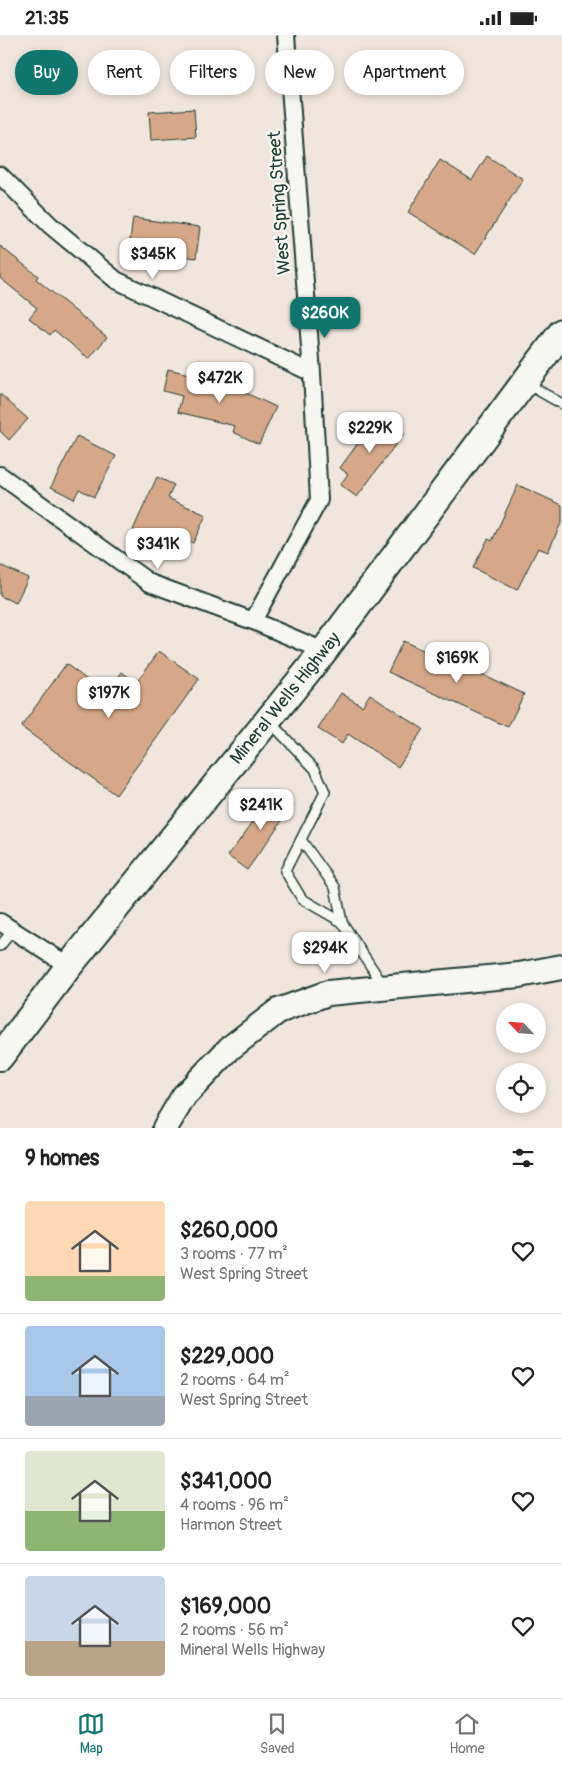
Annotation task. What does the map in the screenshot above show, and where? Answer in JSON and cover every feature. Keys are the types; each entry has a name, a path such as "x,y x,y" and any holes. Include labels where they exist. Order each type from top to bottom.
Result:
{"main road":[{"name":"Mineral Wells Highway","path":"0,1057 69,966 324,651 562,332"}],"street":[{"name":"West Spring Street","path":"253,621 318,500 312,373 286,35"},
{"path":"0,175 50,225 116,280 312,373"},
{"path":"0,475 150,583 253,621 324,651"},
{"path":"6,926 69,966"},
{"path":"165,1128 184,1096 230,1048 278,1011 328,993 519,975 562,967"}],"lane":[{"path":"524,382 562,404"},
{"path":"268,720 315,769 325,792 285,871 302,899 342,922"},
{"path":"300,840 335,887 342,922 385,988"},
{"path":"0,946 6,926"}],"building":[{"path":"194,109 196,137 151,140 149,112"},
{"path":"487,156 523,179 475,254 408,212 440,160 472,180"},
{"path":"133,218 200,227 196,258 129,248"},
{"path":"0,246 38,276 36,279 107,337 89,359 54,330 50,335 29,318 37,308 0,278"},
{"path":"168,369 222,382 276,407 259,444 233,432 235,426 178,412 182,396 163,391"},
{"path":"0,394 28,419 9,440 0,431"},
{"path":"379,414 404,433 357,497 340,485 348,474 340,468"},
{"path":"77,436 116,456 94,497 79,489 74,499 51,487"},
{"path":"157,477 174,485 168,498 206,515 193,543 169,532 163,544 133,530"},
{"path":"518,485 562,505 562,521 548,552 538,548 517,590 473,568 488,539 492,541"},
{"path":"0,565 28,578 16,603 0,596"},
{"path":"403,641 440,658 441,655 524,694 508,727 388,672"},
{"path":"159,651 199,679 116,795 21,727 66,664 106,694 122,672 136,683"},
{"path":"341,693 362,706 370,694 423,729 398,767 348,734 342,744 318,729"},
{"path":"275,792 293,805 247,870 228,856"}]}
